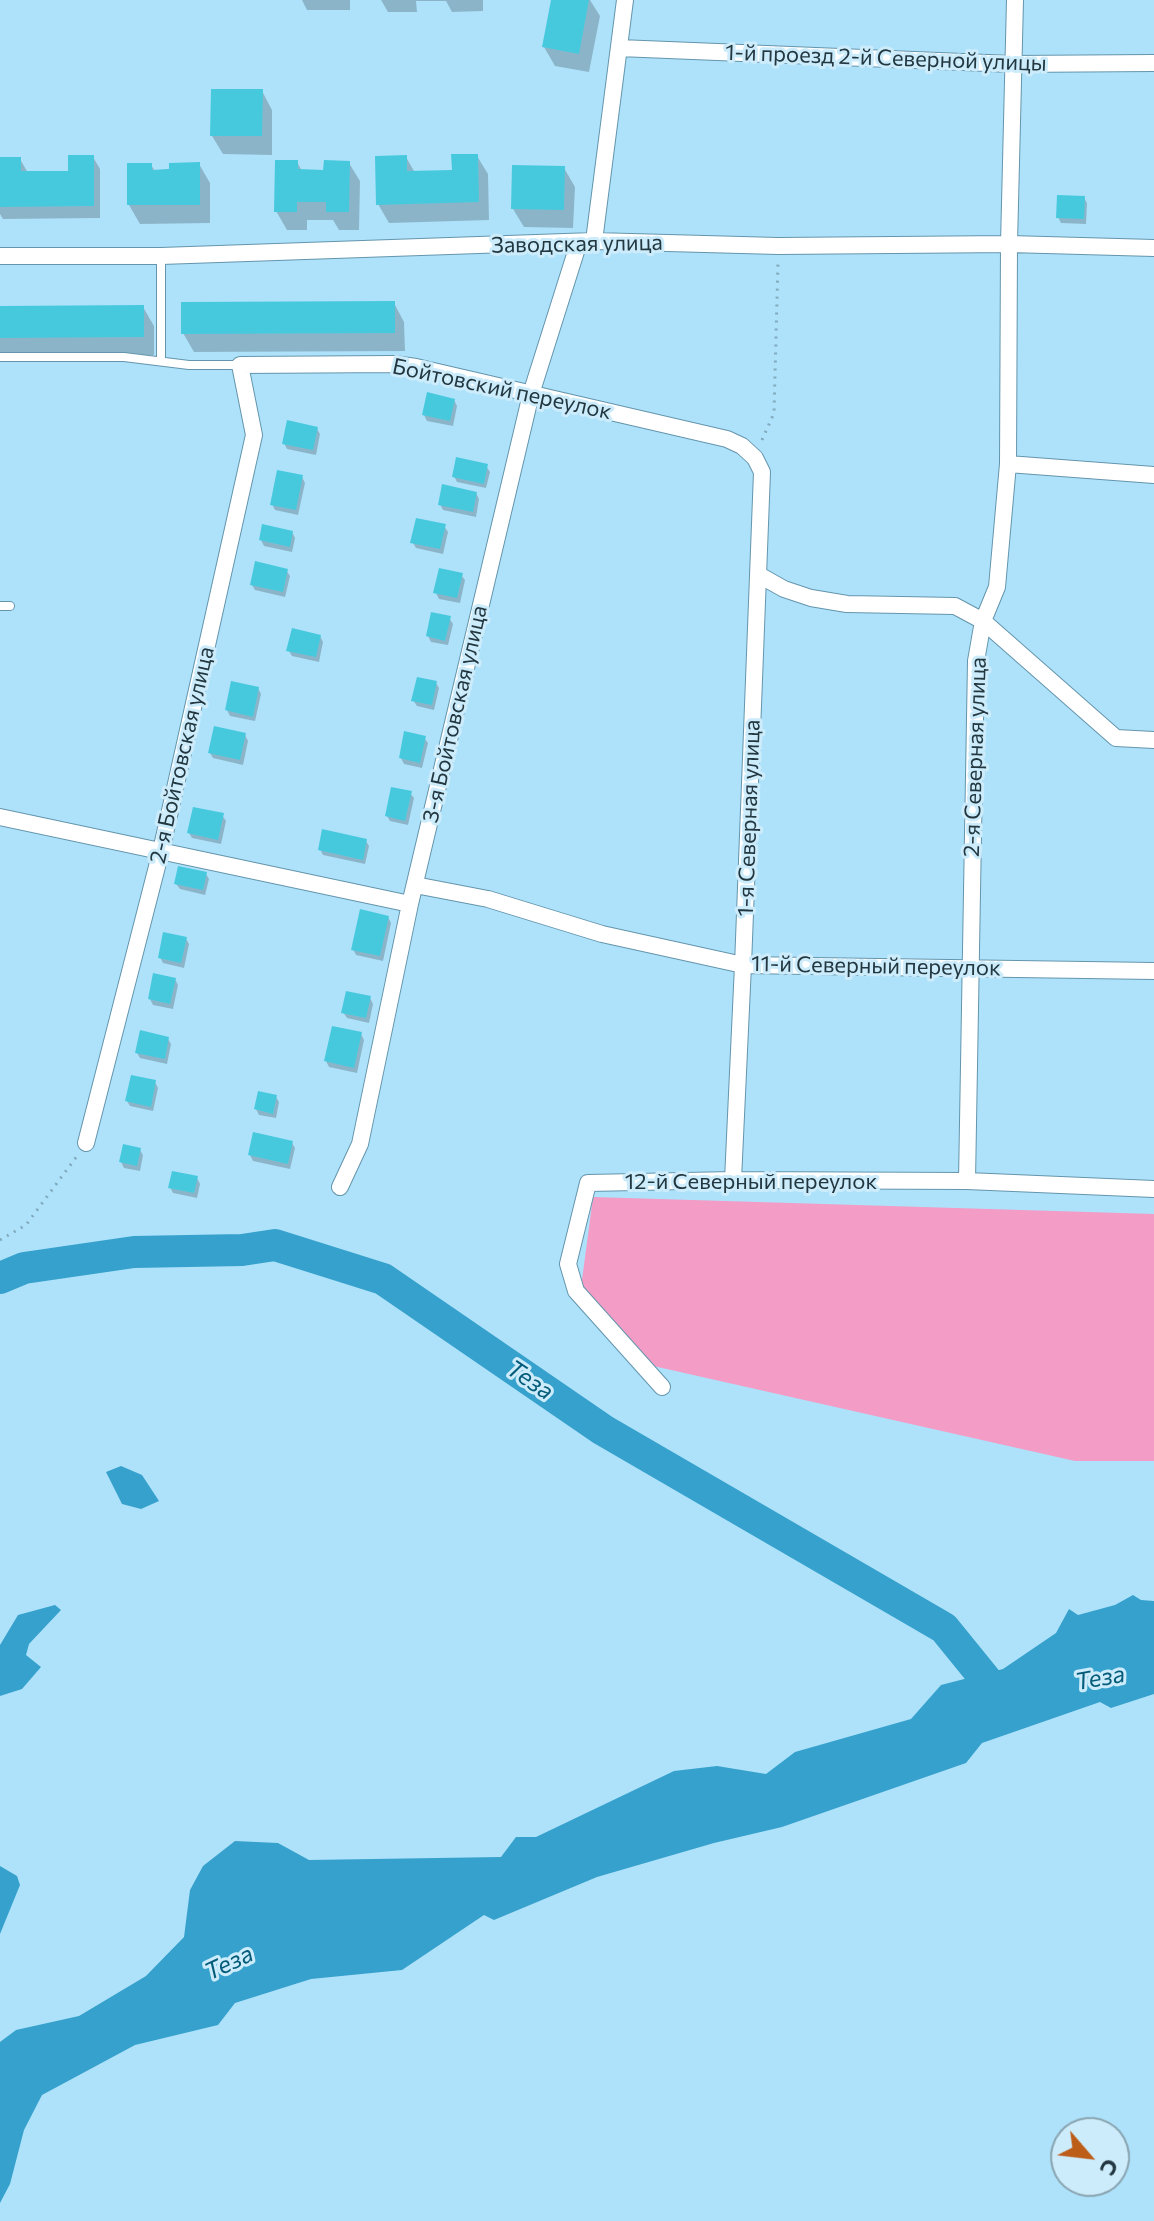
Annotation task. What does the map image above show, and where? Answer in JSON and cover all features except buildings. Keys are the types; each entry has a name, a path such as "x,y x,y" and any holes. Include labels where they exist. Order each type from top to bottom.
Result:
{"street":[{"path":"587,242 625,0"},
{"name":"2-я Северная улица","path":"967,1181 976,661 983,621 997,587 1008,464 1015,0"},
{"name":"1-й проезд 2-й Северной улицы","path":"619,48 1012,64 1154,63"},
{"name":"Заводская улица","path":"0,256 161,256 587,242 778,246 1009,244 1154,248"},
{"name":"3-я Бойтовская улица","path":"340,1187 360,1144 410,904 531,394 587,242"},
{"name":"Бойтовский переулок","path":"240,365 400,365 727,439 742,446 755,458"},
{"name":"2-я Бойтовская улица","path":"86,1143 161,851 254,435 240,365"},
{"name":"1-я Северная улица","path":"733,1180 759,575 762,472 755,458"},
{"path":"1008,464 1154,475"},
{"path":"759,575 784,589 811,598 847,604 955,606 983,621 1116,738 1154,740"},
{"path":"0,817 410,904"},
{"name":"11-й Северный переулок","path":"415,885 488,899 602,934 743,965 1154,971"},
{"name":"12-й Северный переулок","path":"662,1387 576,1291 568,1264 588,1183 967,1181 1154,1189"}],"lane":[{"path":"161,256 161,361"},
{"path":"0,357 124,357 189,365 240,365"}],"path":[{"path":"755,458 774,413 778,246"},
{"path":"0,1240 26,1225 86,1143"}],"shaded area":[{"path":"593,1197 1154,1214 1154,1461 1075,1461 640,1363 580,1295"}],"water":[{"path":"121,1466 142,1475 159,1501 141,1509 122,1504 106,1472"},
{"path":"1133,1595 1141,1600 1154,1601 1154,1694 1111,1708 1100,1702 982,1743 966,1763 782,1827 597,1877 494,1920 484,1915 402,1970 311,1979 235,2003 218,2025 135,2045 42,2095 24,2130 10,2184 0,2203 0,2042 16,2030 79,2016 146,1976 184,1937 190,1890 203,1866 235,1841 278,1843 309,1860 501,1857 516,1837 536,1837 674,1771 717,1766 766,1774 795,1752 911,1719 941,1685 1003,1669 1056,1633 1069,1609 1078,1615 1115,1605"},
{"path":"55,1605 61,1610 29,1644 26,1655 41,1667 22,1689 0,1696 0,1645 18,1615"},
{"path":"0,1866 17,1876 20,1885 0,1934"}],"waterway":[{"name":"Теза","path":"0,1278 24,1268 134,1252 242,1250 275,1245 383,1279 603,1430 944,1628 1000,1697"}]}
